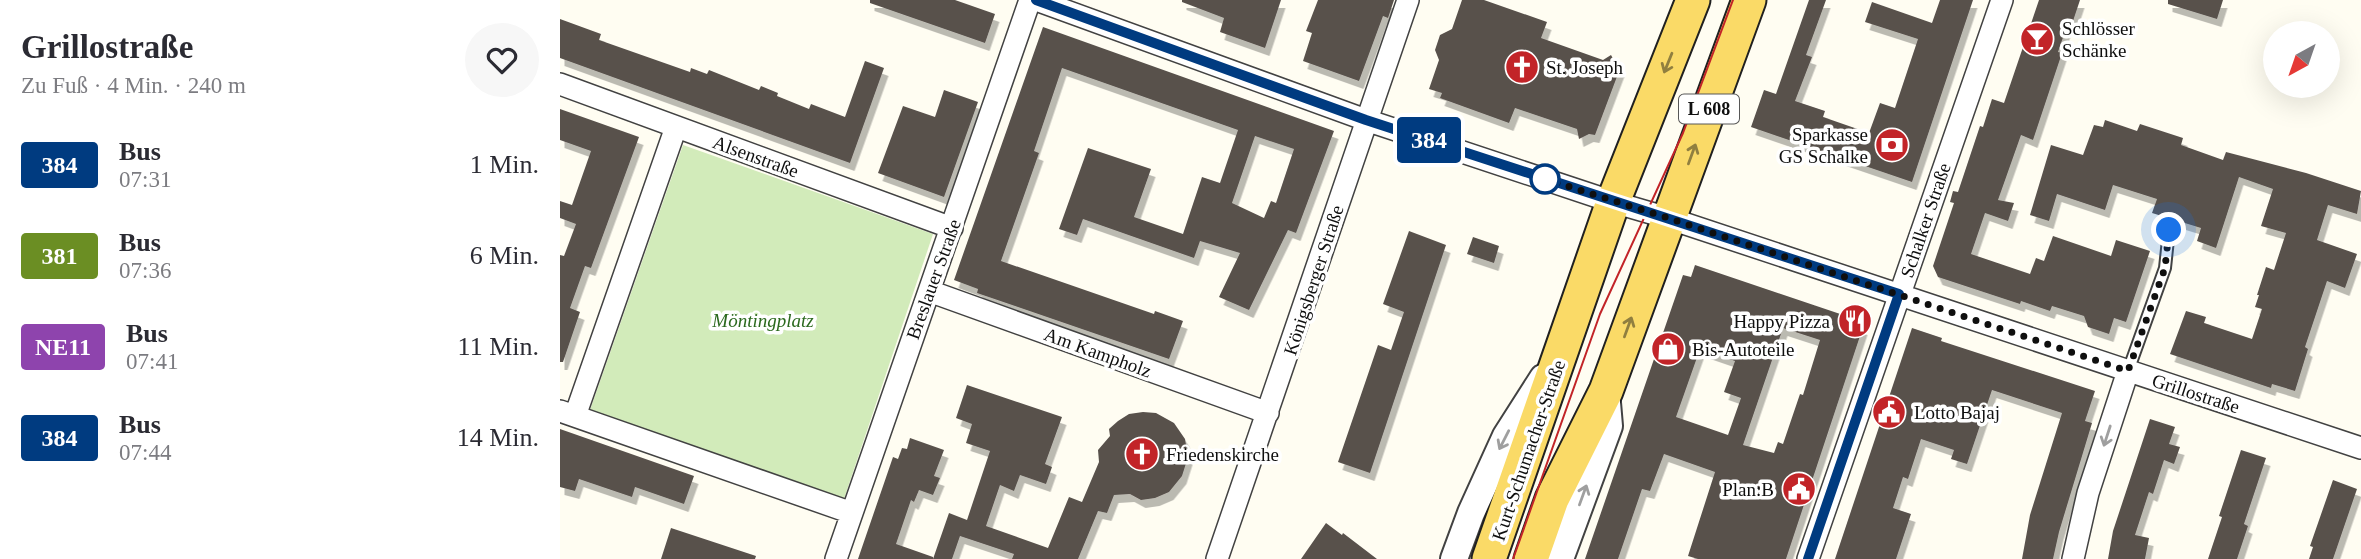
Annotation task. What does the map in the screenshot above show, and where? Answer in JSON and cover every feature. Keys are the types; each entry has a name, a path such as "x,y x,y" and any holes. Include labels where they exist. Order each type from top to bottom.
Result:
{"main road":[{"name":"Kurt-Schumacher-Straße","path":"1489,559 1613,202 1693,0"},
{"name":"Kurt-Schumacher-Straße","path":"1531,559 1552,499 1605,391 1749,0"}],"street":[{"name":"Breslauer Straße","path":"836,559 1031,0"},
{"name":"Grillostraße","path":"1037,0 1366,120 2361,448"},
{"name":"Königsberger Straße","path":"1217,559 1408,0"},
{"name":"Schalker Straße","path":"1808,559 2002,0"},
{"name":"Alsenstraße","path":"560,84 952,228"},
{"path":"676,127 567,413 852,513"},
{"name":"Am Kampholz","path":"929,291 1268,414"},
{"name":"Kurt-Schumacher-Straße","path":"1454,559 1471,513 1506,436 1566,341"},
{"path":"2073,559 2088,493 2128,371"},
{"name":"Kurt-Schumacher-Straße","path":"1560,559 1609,426 1605,391"}],"lane":[{"path":"2128,371 2165,268 2169,230"}],"green space":[{"name":"Möntingplatz","path":"683,145 933,234 844,499 590,410"}],"building":[{"path":"870,0 955,0 995,14 985,43 870,3"},
{"path":"1182,0 1281,0 1265,48 1220,32 1224,18"},
{"path":"1318,0 1394,0 1388,18 1383,16 1359,81 1303,61 1312,33 1306,31"},
{"path":"1462,0 1484,0 1547,22 1541,38 1603,60 1611,55 1616,64 1621,66 1595,135 1589,134 1579,139 1577,129 1515,108 1509,123 1440,98 1442,93 1429,89 1439,60 1435,50 1440,35 1452,29"},
{"path":"1809,0 1826,0 1806,55 1812,57 1795,101 1825,111 1823,117 1869,133 1880,103 1895,108 1918,39 1865,22 1872,2 1932,23 1940,0 1973,0 1912,182 1751,127 1764,90 1776,94"},
{"path":"2039,0 2080,0 2073,21 2069,20 2058,52 2062,53 2033,140 2021,135 1998,200 2014,203 2008,221 1985,213 1971,254 2030,274 2036,258 2044,261 2053,236 2111,256 2116,240 2150,251 2126,322 2114,318 2109,334 2088,327 2084,316 2052,306 2050,311 2021,301 2020,304 1938,277 1933,266 1954,203 1950,202 1953,191 1958,192 1992,99 2004,103"},
{"path":"2168,0 2223,0 2217,19 2168,4"},
{"path":"560,19 601,34 599,40 690,72 691,68 707,74 709,70 759,90 761,86 778,93 777,96 809,109 811,104 845,117 865,61 884,68 850,163 560,58"},
{"path":"1043,27 1334,131 1296,233 1288,230 1249,310 1219,297 1240,253 1200,241 1194,258 1083,219 1077,235 1059,229 1088,148 1151,169 1134,217 1183,234 1202,177 1220,183 1238,130 1062,68 1034,151 1039,153 1001,261 1154,314 1155,311 1183,321 1169,359 977,293 978,289 954,280","holes":["1255,136 1294,149 1276,203 1271,201 1264,218 1232,203"]},
{"path":"944,90 978,102 944,197 878,173 903,106 935,117"},
{"path":"560,109 639,137 591,268 585,266 570,308 580,312 563,362 560,362 560,255 564,256 576,224 560,218 560,201 572,205 591,151 560,140"},
{"path":"2105,120 2137,131 2140,124 2183,138 2181,145 2223,160 2226,152 2361,191 2357,214 2328,205 2317,240 2357,254 2345,288 2327,281 2305,347 2308,349 2295,391 2272,384 2271,388 2170,354 2186,311 2206,317 2204,323 2252,339 2262,309 2255,307 2257,295 2266,267 2274,270 2286,233 2261,226 2273,189 2239,177 2216,248 2197,241 2201,228 2152,213 2157,199 2113,185 2105,210 2057,194 2049,221 2030,215 2051,145 2083,155 2094,125 2103,127"},
{"path":"1409,231 1446,245 1370,473 1338,462 1378,345 1391,350 1404,312 1383,304"},
{"path":"1473,237 1499,246 1494,263 1467,254"},
{"path":"1695,265 1858,320 1857,325 1863,327 1786,559 1698,559 1688,556 1715,472 1664,454 1650,491 1642,489 1618,559 1585,559 1683,275 1691,277","holes":["1783,328 1820,340 1803,395 1800,394 1783,444 1778,442 1774,453 1743,445","1700,349 1735,361 1724,392 1741,398 1728,435 1676,417"]},
{"path":"1912,328 1942,338 1941,341 2095,391 2085,421 2092,423 2053,559 2022,559 2030,515 2062,413 1992,390 1967,464 1951,459 1954,450 1921,439 1908,479 1903,477 1893,508 1911,514 1896,559 1835,559"},
{"path":"967,385 1062,417 1045,464 1052,467 1046,484 1020,475 1014,491 1000,485 986,526 1048,548 1069,497 1082,502 1099,462 1098,450 1110,436 1109,429 1129,414 1156,413 1174,423 1185,439 1188,457 1182,476 1169,492 1155,498 1141,500 1130,494 1114,495 1107,513 1098,511 1078,559 1012,559 1014,554 960,536 952,559 933,559 949,513 967,520 990,451 966,443 972,424 956,418"},
{"path":"2150,419 2175,427 2169,444 2180,447 2174,464 2164,460 2153,494 2149,492 2135,535 2149,538 2145,559 2108,559 2113,531"},
{"path":"560,429 694,476 684,504 635,487 632,497 579,479 575,491 560,487"},
{"path":"910,438 944,450 934,476 940,478 933,495 919,490 914,502 911,500 896,544 933,559 858,559 893,457 898,459 902,448 907,449"},
{"path":"2241,450 2266,458 2244,524 2248,526 2237,559 2208,559 2222,517 2219,516"},
{"path":"2333,480 2357,489 2333,559 2309,559 2313,547 2310,546"},
{"path":"1326,523 1342,535 1343,533 1377,559 1301,559"},
{"path":"671,528 756,556 755,559 661,559"}],"tram line":[{"path":"1513,559 1600,314 1683,133 1733,0"}],"bus line":[{"name":"384","path":"1036,0 1366,120 1899,294 1808,559"}],"place":[{"name":"Schlösser Schänke","path":"2037,39"},
{"name":"St. Joseph","path":"1522,67"},
{"name":"Sparkasse GS Schalke","path":"1892,145"},
{"name":"Happy Pizza","path":"1855,321"},
{"name":"Bis-Autoteile","path":"1668,349"},
{"name":"Lotto Bajaj","path":"1889,412"},
{"name":"Friedenskirche","path":"1142,454"},
{"name":"Plan:B","path":"1799,489"}],"route":[{"path":"1545,179 2128,371 2165,268 2169,230"}]}
